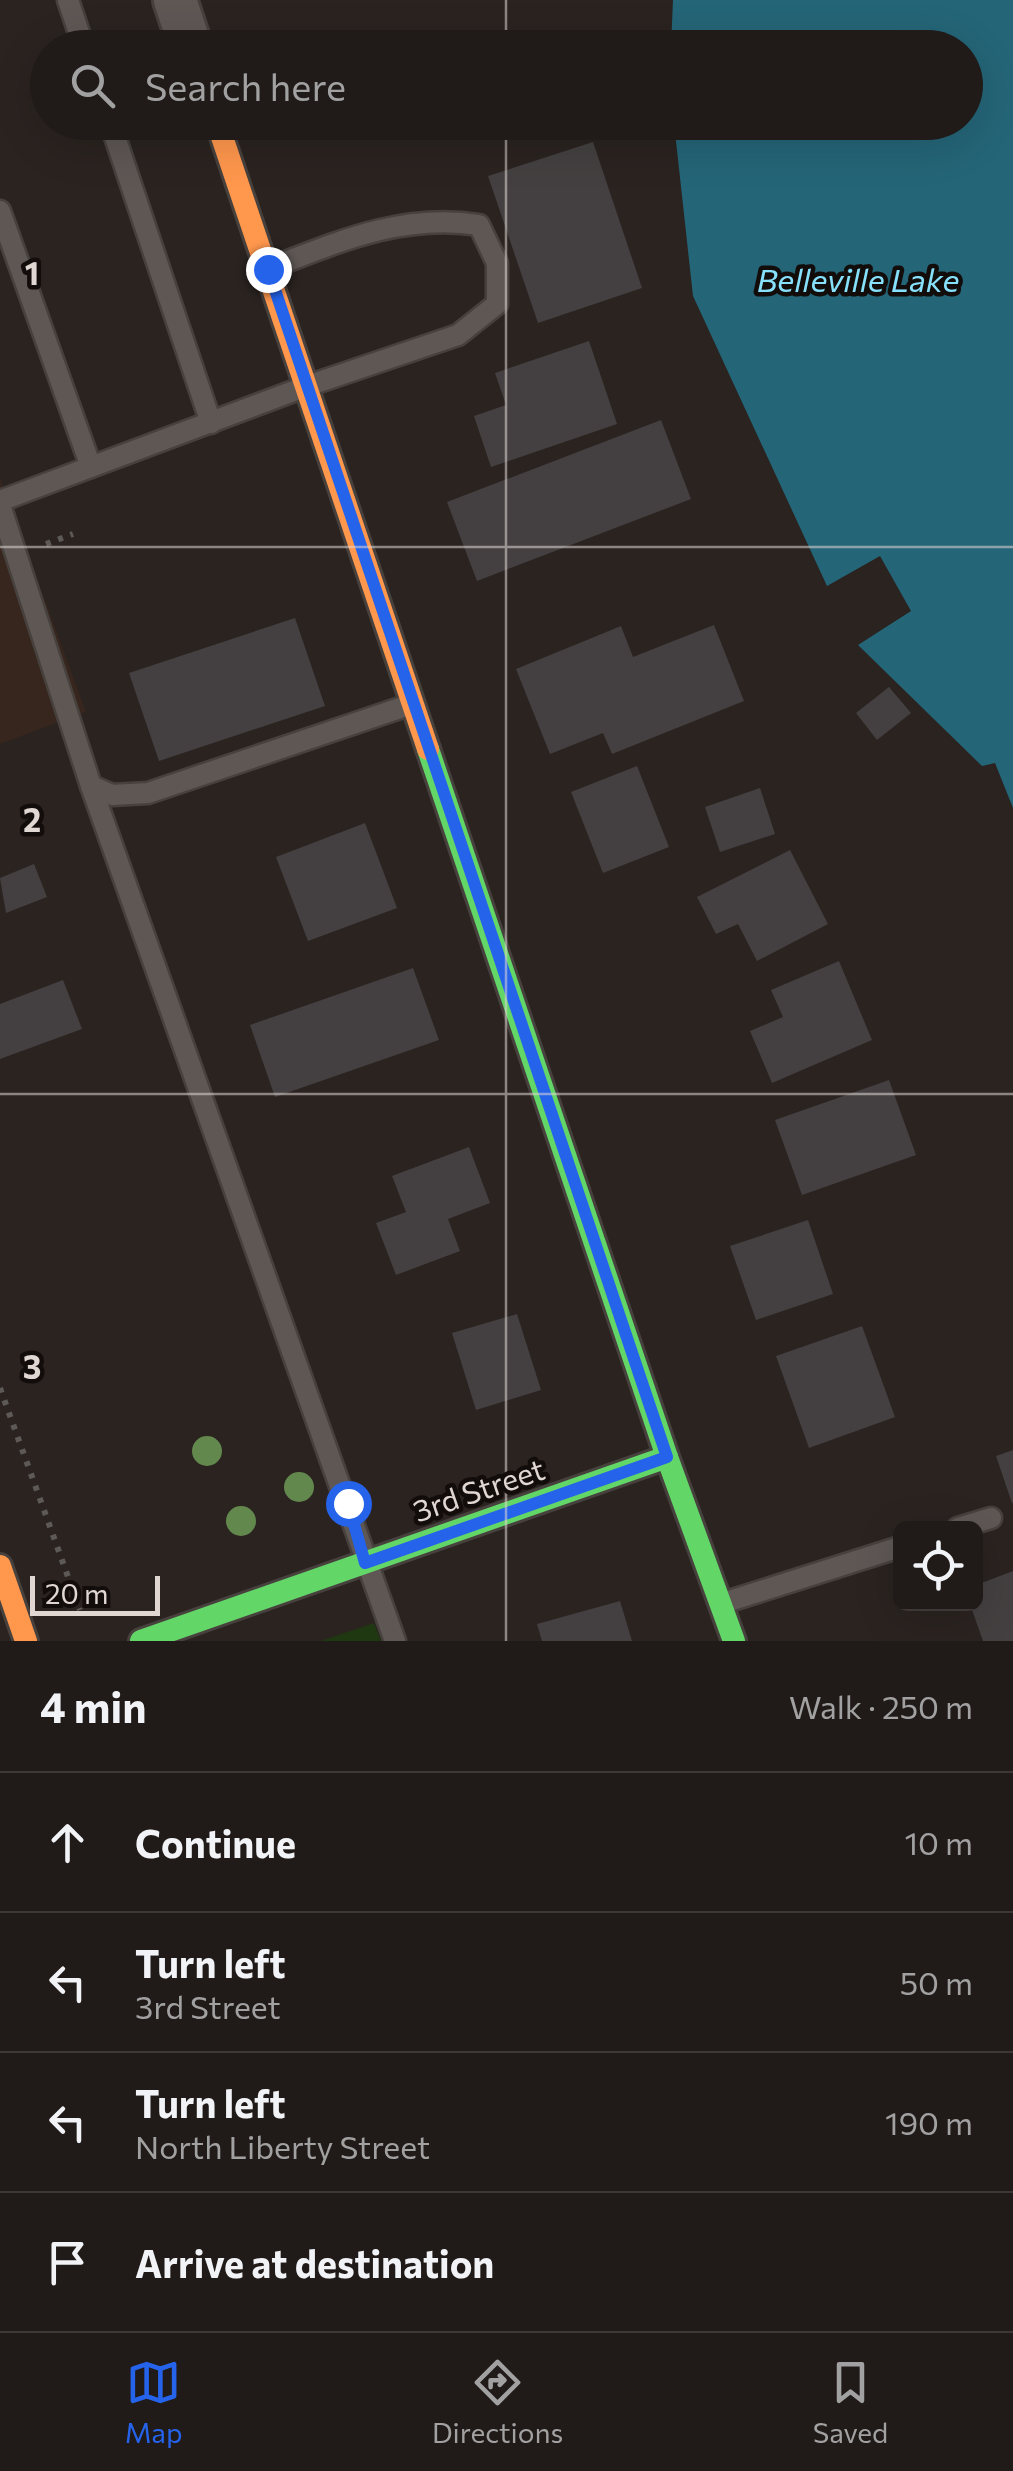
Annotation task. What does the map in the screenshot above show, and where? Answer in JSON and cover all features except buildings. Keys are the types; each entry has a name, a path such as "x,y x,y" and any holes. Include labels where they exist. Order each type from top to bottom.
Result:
{"street":[{"path":"175,0 185,30"},
{"path":"223,140 667,1457 734,1641"},
{"name":"3rd Street","path":"141,1641 667,1457"},
{"path":"0,1566 26,1641"}],"lane":[{"path":"68,0 78,30"},
{"path":"116,140 211,423"},
{"path":"0,211 90,468"},
{"path":"268,269 400,224 439,218 479,224 497,263 497,304 458,335 307,386 0,503 91,786 395,1641"},
{"path":"91,786 112,795 148,794 414,704"},
{"path":"981,1521 991,1518"},
{"path":"721,1604 893,1549"}],"path":[{"path":"31,550 73,534"},
{"path":"0,1388 80,1610"}],"shaded area":[{"path":"0,478 86,712 0,744"}],"green space":[{"path":"374,1623 381,1641 320,1641"}],"water":[{"name":"Belleville Lake","path":"673,0 1013,0 1013,808 995,763 982,766 858,645 911,611 880,556 827,586 693,296 676,140 983,140 983,30 672,30"}],"traffic: fast":[{"path":"428,749 667,1457 734,1641"},
{"path":"141,1641 667,1457"}],"traffic: slow":[{"path":"223,140 428,749"},
{"path":"0,1566 26,1641"}],"route":[{"path":"268,269 667,1457 365,1563 348,1503"}]}
